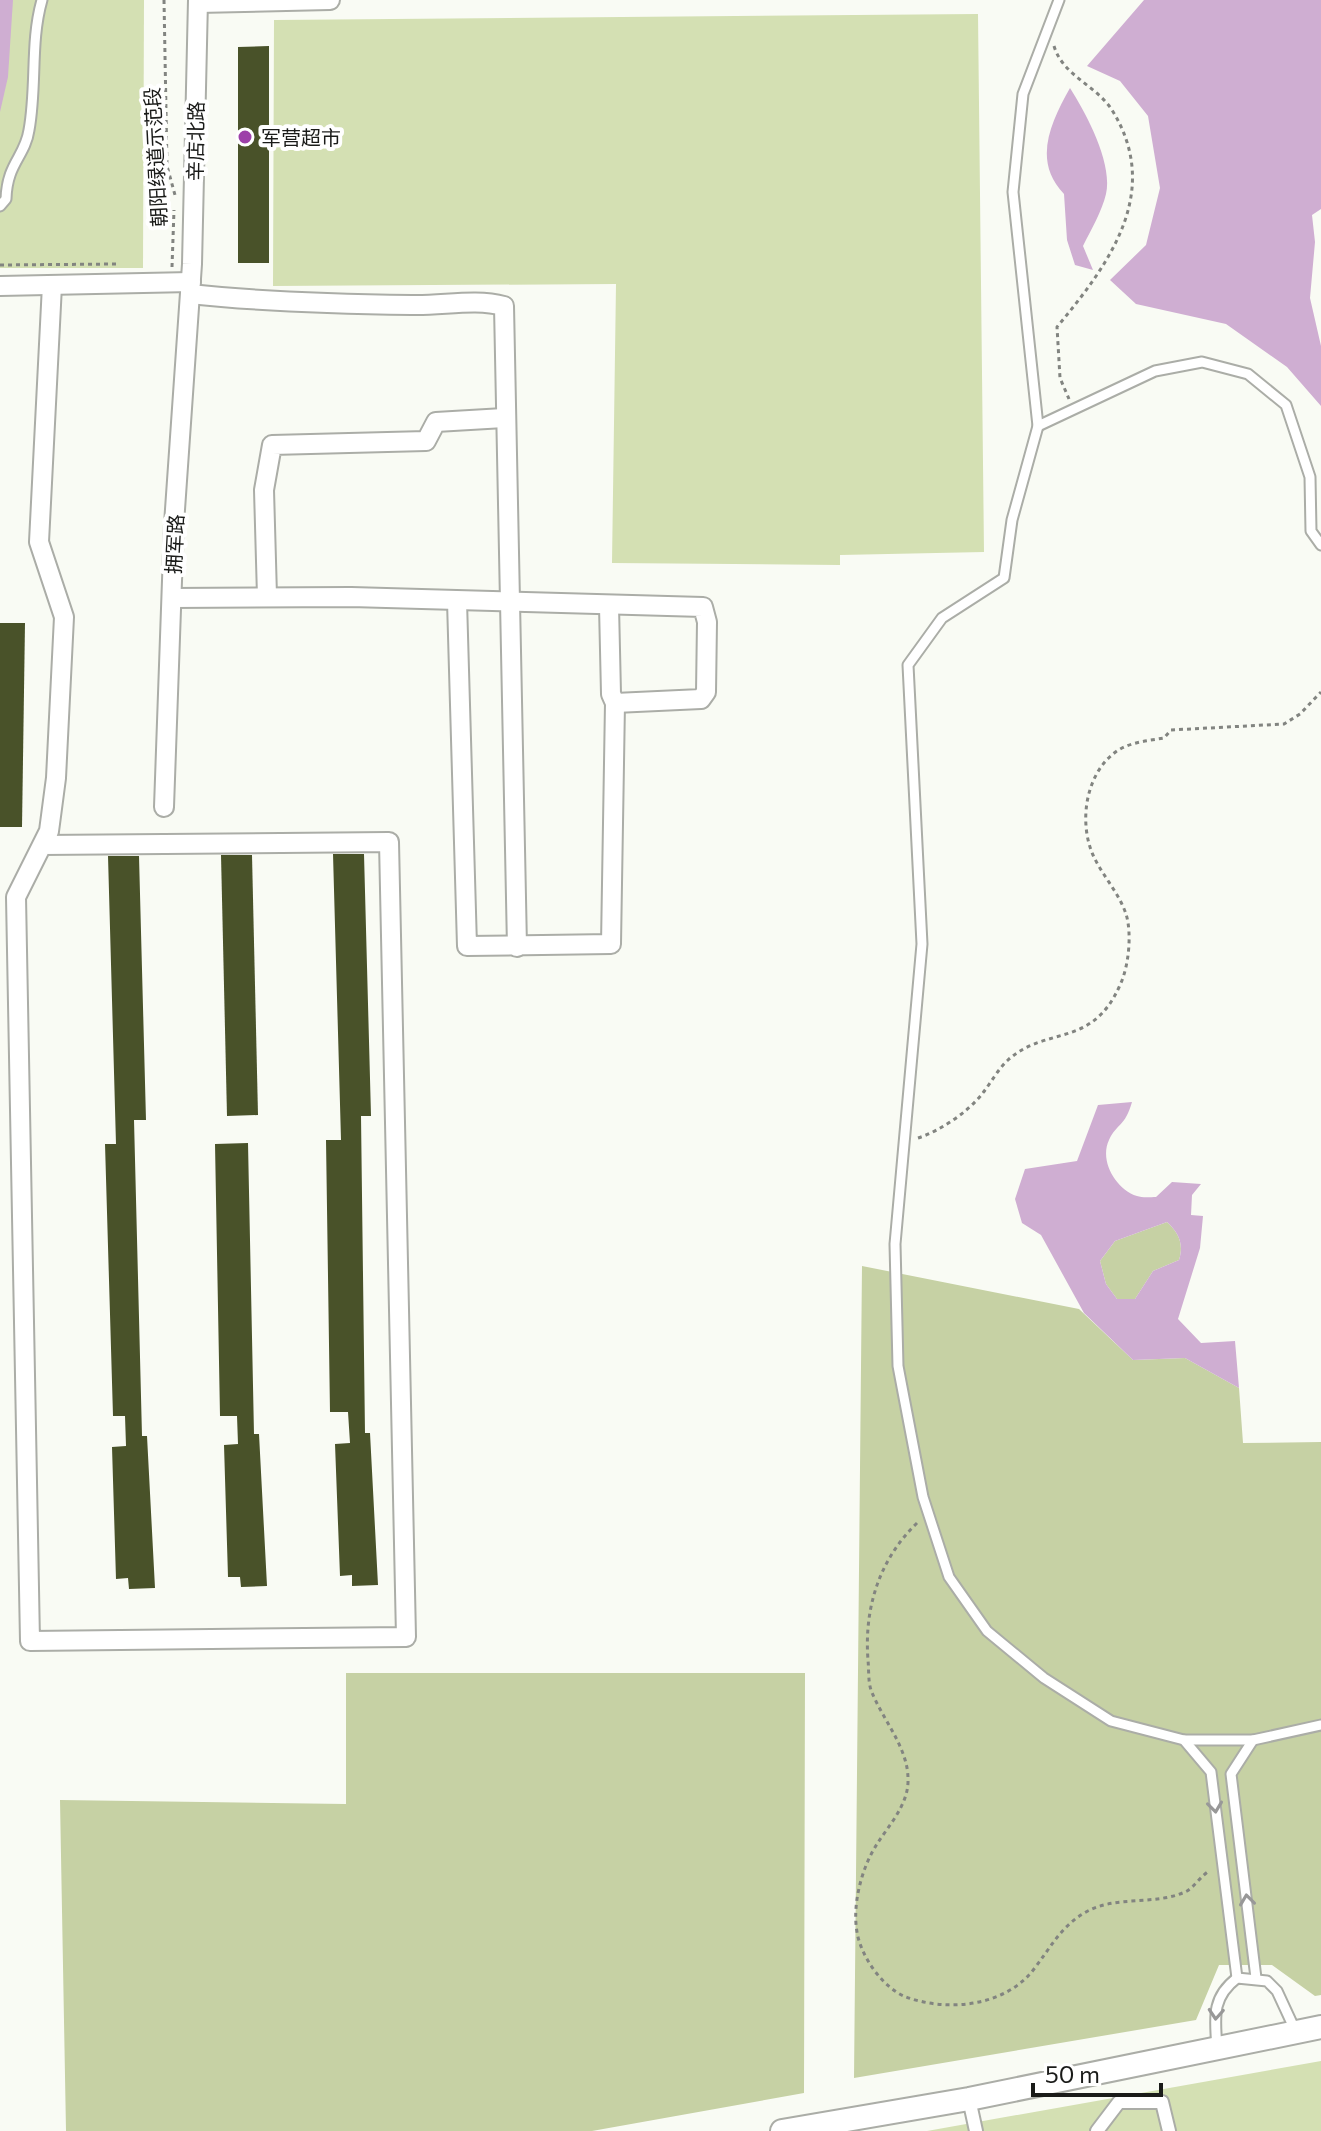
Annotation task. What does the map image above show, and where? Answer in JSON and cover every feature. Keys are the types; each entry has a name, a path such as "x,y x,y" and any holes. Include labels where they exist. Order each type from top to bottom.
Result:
{"street":[{"path":"198,2 330,0"},
{"name":"辛店北路","path":"191,280 198,2"},
{"path":"0,286 52,285 171,273 273,303 425,305 489,302 504,306 517,947"},
{"name":"拥军路","path":"164,807 172,598 191,280"},
{"path":"42,845 389,842 406,1637 30,1641 16,897 42,845 49,831 56,778 64,617 39,542 52,285"},
{"path":"267,596 264,490 272,445 426,441 436,422 504,418"},
{"path":"172,598 267,596 511,600 601,602 609,606 703,607 707,622 706,692 701,699 615,703"},
{"path":"457,601 467,946 611,944 615,703 611,694 609,606"},
{"path":"782,2131 969,2099 1321,2027"},
{"path":"969,2099 976,2131"},
{"path":"1097,2131 1119,2102 1162,2102 1169,2131"}],"lane":[{"path":"0,206 6,199 6,176 29,133 36,23 42,0"},
{"path":"1059,0 1023,94 1013,192 1038,426 1012,520 1004,578 942,618 908,665 922,944 895,1244 898,1366 928,1512 949,1577 987,1631 1044,1678 1111,1721 1184,1740 1253,1740 1321,1725"},
{"path":"1038,426 1155,371 1202,362 1248,374 1286,405 1310,477 1311,531 1321,545"},
{"path":"1184,1740 1211,1772 1237,1978"},
{"path":"1253,1740 1231,1774 1256,1978"},
{"path":"1217,2049 1214,2006 1224,1988 1237,1978 1267,1981 1277,1991 1296,2032"}],"path":[{"name":"朝阳绿道示范段","path":"164,0 167,166 175,195 171,273"},
{"path":"1049,27 1058,58 1111,108 1129,149 1132,189 1125,227 1105,266 1057,327 1060,378 1073,410"},
{"path":"0,265 125,264"},
{"path":"171,273 191,280"},
{"path":"903,1143 924,1136 953,1119 979,1097 1008,1060 1024,1050 1079,1032 1105,1012 1122,983 1130,938 1126,913 1093,855 1086,830 1087,802 1096,774 1113,753 1135,742 1164,738 1171,730 1284,724 1300,714 1321,692"},
{"path":"928,1512 905,1535 885,1562 873,1593 866,1635 870,1688 900,1749 908,1780 897,1815 875,1847 860,1883 857,1932 872,1966 893,1991 929,2005 973,2004 1004,1993 1032,1972 1060,1931 1089,1910 1189,1890 1222,1862"}],"green space":[{"path":"0,0 144,0 143,268 0,268"},
{"path":"978,14 984,552 840,555 840,565 612,563 616,284 273,286 274,20"},
{"path":"1167,1222 1179,1239 1179,1260 1153,1271 1135,1299 1117,1299 1106,1284 1100,1261 1115,1241"},
{"path":"862,1266 1079,1309 1133,1360 1185,1358 1239,1388 1243,1443 1321,1442 1321,1995 1315,1996 1272,1965 1219,1965 1196,2020 854,2078"},
{"path":"346,1673 805,1673 804,2093 592,2131 66,2131 60,1800 346,1804"},
{"path":"1321,2061 1321,2131 927,2131"}],"shaded area":[{"path":"0,0 13,0 8,77 0,112"},
{"path":"1144,0 1321,0 1321,209 1312,215 1315,242 1310,298 1321,346 1321,406 1287,367 1226,324 1136,304 1110,280 1146,245 1160,188 1148,116 1120,81 1087,66"},
{"path":"1070,88 1090,124 1106,168 1106,194 1083,246 1093,270 1075,265 1067,240 1064,194 1054,181 1047,155 1051,128"},
{"path":"1132,1102 1127,1116 1106,1148 1111,1173 1122,1187 1139,1197 1156,1197 1172,1182 1201,1184 1192,1195 1191,1215 1203,1216 1200,1248 1178,1319 1201,1343 1235,1341 1239,1388 1185,1358 1133,1360 1084,1313 1041,1235 1022,1223 1015,1199 1025,1169 1077,1161 1098,1105","holes":["1167,1222 1181,1244 1179,1260 1153,1271 1135,1299 1117,1299 1106,1284 1100,1261 1115,1241"]}],"building":[{"path":"269,46 269,263 238,263 238,47"},
{"path":"0,623 25,623 22,827 0,827"},
{"path":"333,854 364,854 371,1116 361,1116 365,1433 370,1433 378,1585 352,1586 352,1575 340,1576 335,1444 350,1443 348,1412 330,1412 326,1140 341,1140"},
{"path":"221,855 252,855 258,1115 227,1116"},
{"path":"108,856 139,856 146,1120 134,1120 142,1436 147,1436 155,1588 129,1589 128,1578 116,1579 112,1447 126,1446 125,1416 113,1416 105,1144 116,1144"},
{"path":"248,1143 254,1434 259,1434 267,1586 241,1587 240,1577 228,1577 224,1445 238,1444 237,1416 220,1416 215,1144"}],"place":[{"name":"军营超市","path":"245,137"}]}
